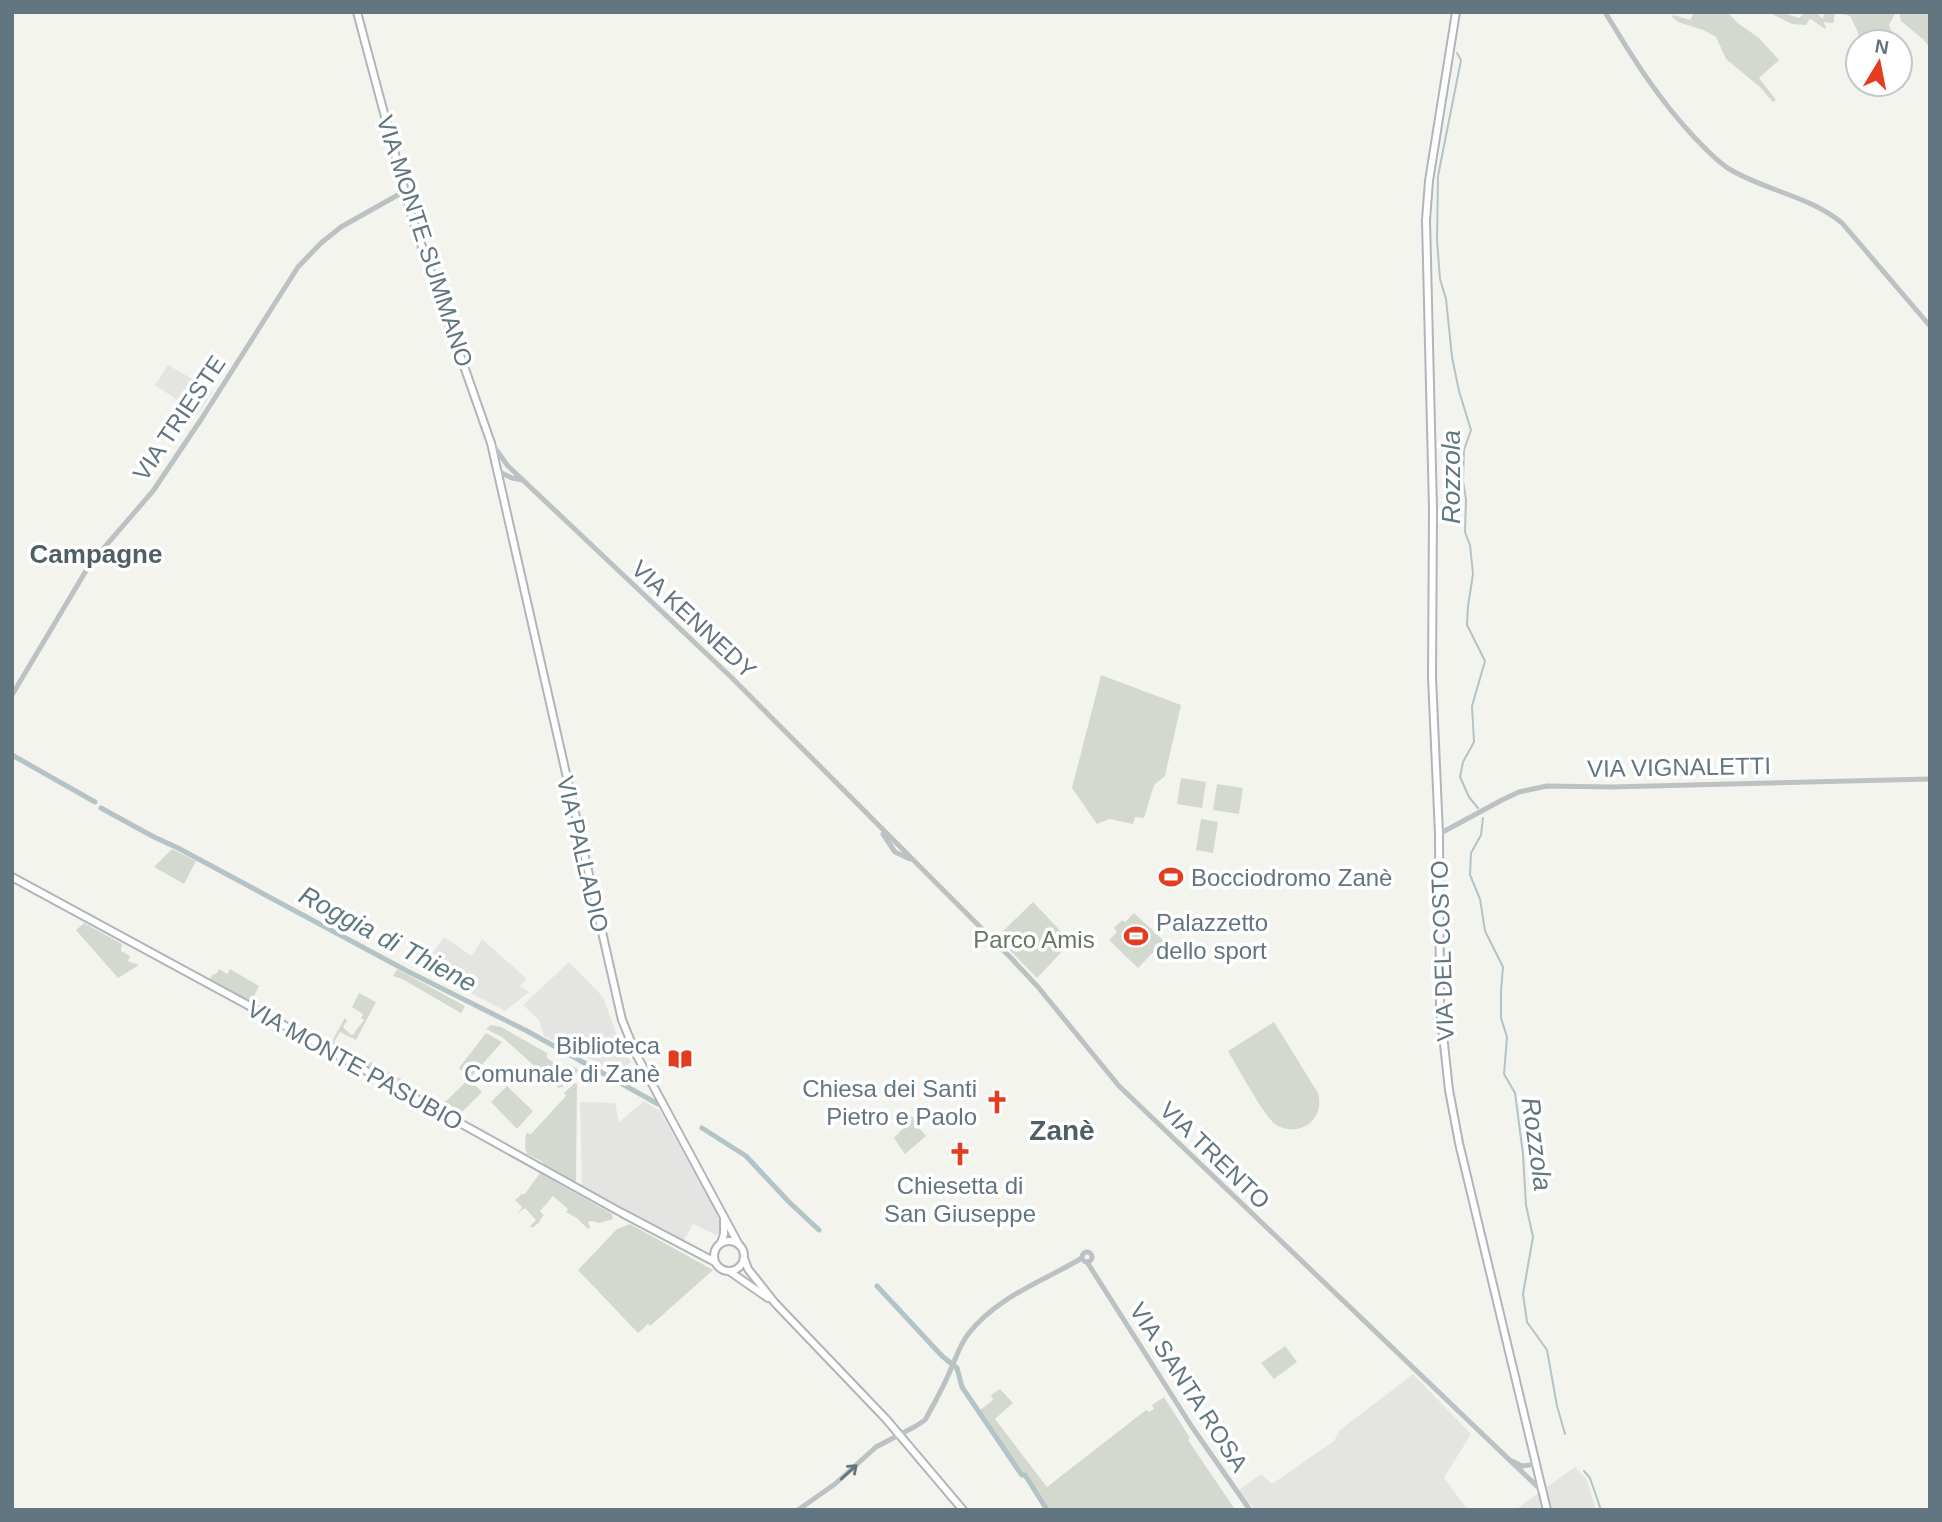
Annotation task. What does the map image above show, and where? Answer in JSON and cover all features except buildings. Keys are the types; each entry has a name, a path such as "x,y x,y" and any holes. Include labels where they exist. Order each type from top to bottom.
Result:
{"main road":[{"name":"VIA MONTE SUMMANO","path":"357,12 412,218 491,443 497,469"},
{"name":"VIA DEL COSTO","path":"1456,12 1429,181 1426,220 1440,1007 1448,1090 1459,1143 1546,1510"},
{"name":"VIA PALLADIO","path":"497,469 622,1020 636,1054 738,1243"},
{"name":"VIA MONTE PASUBIO","path":"12,877 715,1262"},
{"path":"724,1217 724,1234 714,1252 715,1262 721,1269 734,1271 741,1266 744,1258"},
{"path":"697,1253 712,1251 730,1241 738,1243 743,1250 748,1269 764,1293 899,1435 963,1510"},
{"path":"729,1271 764,1293"},
{"path":"743,1281 752,1276"}],"street":[{"path":"1605,12 1663,102 1709,152 1728,169 1831,214 1842,223 1930,326"},
{"name":"VIA TRIESTE","path":"12,695 90,564 153,491 298,267 341,227 405,191"},
{"name":"VIA KENNEDY","path":"491,443 508,466 731,677 874,820 893,843"},
{"path":"497,469 508,466"},
{"path":"497,469 512,478 523,480"},
{"path":"502,490 512,478"},
{"name":"VIA VIGNALETTI","path":"1439,834 1519,792 1547,786 1611,787 1930,779"},
{"name":"VIA TRENTO","path":"893,843 1029,978 1119,1086 1542,1491"},
{"name":"VIA SANTA ROSA","path":"899,1435 925,1420 967,1337 980,1321 1023,1289 1086,1259 1192,1427 1250,1510"},
{"path":"798,1510 835,1484 876,1447 899,1435"},
{"path":"1509,1460 1522,1466 1536,1464"},
{"path":"1525,1476 1538,1472"}],"shaded area":[{"path":"168,365 212,392 198,414 155,385"},
{"path":"444,937 472,956 482,939 527,979 520,986 529,992 505,1011 427,970 434,951"},
{"path":"569,962 603,997 619,1041 631,1062 618,1073 544,1036 539,1020 523,1005"},
{"path":"644,1101 660,1111 706,1190 722,1226 722,1232 716,1235 693,1224 683,1242 582,1187 580,1102 615,1103 619,1122"},
{"path":"1413,1374 1471,1434 1444,1478 1468,1510 1255,1510 1239,1490 1261,1474 1272,1484 1334,1441 1340,1430"},
{"path":"1575,1467 1587,1480 1596,1510 1515,1510"}],"green space":[{"path":"1694,12 1727,12 1759,38 1779,60 1759,78 1776,100 1773,102 1760,87 1726,59 1716,37 1672,17 1674,15 1690,20"},
{"path":"1768,12 1781,12 1799,18 1805,12 1816,12 1823,19 1824,12 1896,12 1890,28 1856,28 1850,16 1840,13 1834,15 1834,22 1824,22 1825,29 1811,19 1806,25 1792,24"},
{"path":"1899,12 1930,12 1930,48 1914,32 1914,28 1909,28 1901,21"},
{"path":"1101,675 1181,705 1165,776 1154,785 1144,818 1135,817 1133,824 1109,819 1097,824 1072,788"},
{"path":"1181,778 1206,782 1202,808 1177,804"},
{"path":"1217,784 1243,788 1239,814 1213,810"},
{"path":"1201,819 1218,822 1213,853 1196,850"},
{"path":"172,849 196,861 184,884 154,867"},
{"name":"Parco Amis","path":"1033,902 1071,942 1037,978 997,937"},
{"name":"Palazzetto dello sport","path":"1134,913 1164,941 1138,968 1109,940 1117,932 1114,928"},
{"path":"84,923 122,944 121,951 130,956 128,961 139,965 118,978 76,930"},
{"path":"219,969 227,974 230,969 259,986 250,1004 209,981"},
{"path":"397,969 465,1006 461,1013 393,976"},
{"path":"359,993 376,1002 356,1040 340,1032 334,1042 419,1089 415,1092 334,1051 332,1041 345,1018 347,1021 343,1027 351,1035 364,1020 361,1018 363,1014 352,1007"},
{"path":"1274,1022 1318,1093 1316,1116 1298,1129 1284,1128 1270,1119 1228,1051"},
{"path":"491,1025 501,1027 547,1053 547,1058 564,1069 572,1066 579,1070 571,1078 565,1072 558,1079 564,1086 559,1088 502,1037 486,1029"},
{"path":"486,1033 502,1042 469,1079 459,1068"},
{"path":"469,1079 482,1092 462,1112 445,1102"},
{"path":"575,1083 576,1182 573,1183 544,1167 543,1162 527,1154 525,1147 526,1133 531,1134"},
{"path":"507,1086 533,1111 517,1129 491,1102"},
{"path":"911,1116 926,1136 905,1154 894,1138"},
{"path":"540,1173 612,1214 613,1219 599,1223 588,1222 588,1229 566,1212 568,1209 553,1196 540,1211 544,1215 540,1222 532,1228 530,1226 536,1220 525,1208 518,1213 522,1207 515,1200 520,1194 525,1194"},
{"path":"630,1224 713,1270 650,1326 648,1324 638,1333 578,1270 617,1229"},
{"path":"1285,1346 1297,1362 1274,1379 1261,1363"},
{"path":"1000,1389 1013,1403 995,1419 1047,1487 1146,1410 1149,1412 1154,1409 1152,1405 1164,1397 1190,1438 1188,1440 1234,1508 1048,1510 980,1410 993,1400 991,1395"}],"waterway":[{"name":"Rozzola","path":"1457,53 1461,60 1438,176 1437,240 1452,357 1471,430 1464,450 1463,481 1466,499 1465,532 1470,545 1473,574 1467,625 1485,661 1472,706 1474,742 1463,762 1460,777 1469,797 1478,808"},
{"name":"Roggia di Thiene","path":"12,755 95,802"},
{"name":"Roggia di Thiene","path":"101,808 409,972 527,1031 658,1104"},
{"name":"Rozzola","path":"1483,818 1481,835 1471,853 1470,875 1480,899 1485,931 1503,967 1501,1018 1507,1037 1504,1074 1515,1093 1526,1205 1533,1237 1523,1294 1527,1322 1547,1350 1565,1434"},
{"name":"Roggia di Thiene","path":"702,1128 746,1156 819,1230"},
{"name":"Roggia di Thiene","path":"877,1286 942,1356 957,1368 962,1387 1047,1510"},
{"name":"Rozzola","path":"1584,1471 1590,1478 1601,1510"}],"place":[{"name":"Bocciodromo Zanè","path":"1171,877"},
{"name":"Palazzetto dello sport","path":"1136,936"},
{"name":"Biblioteca Comunale di Zanè","path":"680,1059"},
{"name":"Chiesa dei Santi Pietro e Paolo","path":"997,1102"},
{"name":"Chiesetta di San Giuseppe","path":"960,1154"}],"district":[{"name":"Campagne","path":"96,554"},
{"name":"Zanè","path":"1062,1130"}]}
